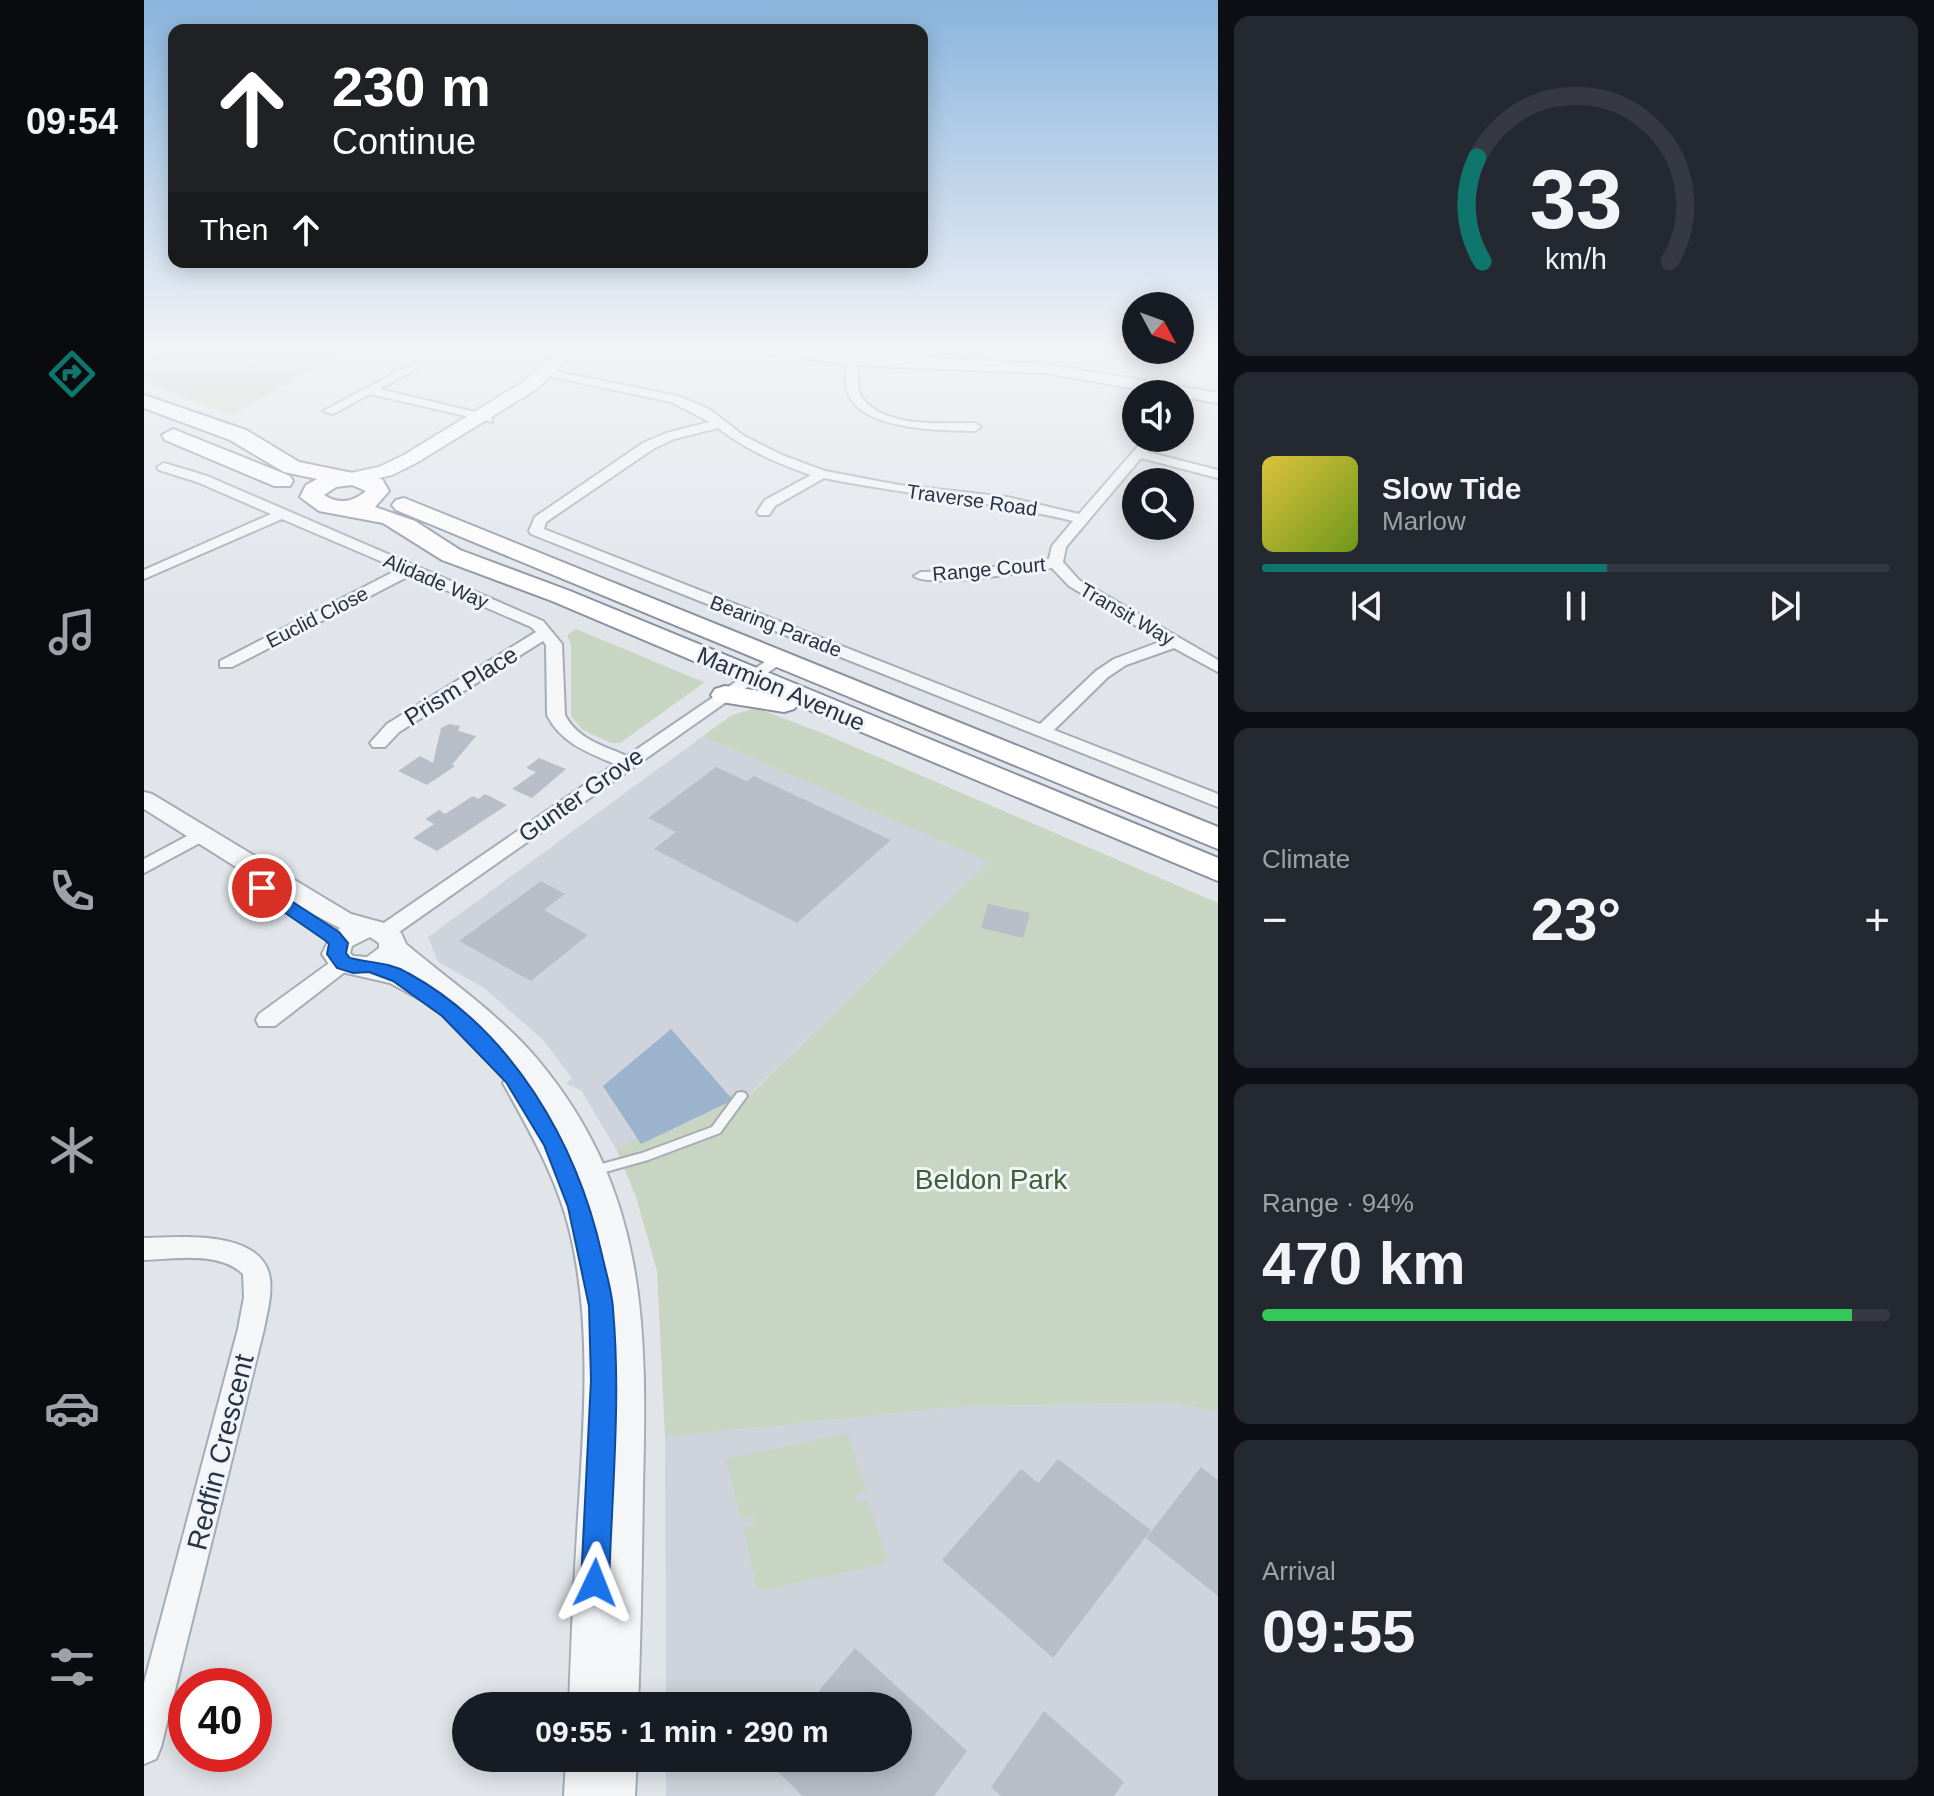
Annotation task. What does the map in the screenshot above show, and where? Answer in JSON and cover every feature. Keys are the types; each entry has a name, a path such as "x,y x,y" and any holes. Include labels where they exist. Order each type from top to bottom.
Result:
{"highway":[{"path":"167,432 312,494 323,484 350,478"},
{"path":"229,432 292,467 350,478"},
{"name":"Marmion Avenue","path":"350,478 369,481 378,491 453,527 1218,839"},
{"path":"346,507 367,502 378,491"},
{"name":"Marmion Avenue","path":"312,494 321,504 391,518 451,555 561,596 1218,870"},
{"path":"725,695 832,711"}],"main road":[{"path":"350,478 399,464 458,432"},
{"path":"378,491 463,432"}],"street":[{"name":"Bearing Parade","path":"687,432 648,446 540,520 536,531 1218,801"},
{"name":"Traverse Road","path":"732,432 777,458 822,474 899,489 1007,501 1083,519"},
{"path":"1140,454 1218,474"},
{"name":"Transit Way","path":"1140,454 1059,546 1056,563 1074,583 1218,667"},
{"name":"Alidade Way","path":"164,467 202,479 537,624 546,633"},
{"path":"764,512 770,503 822,474"},
{"path":"144,575 282,514"},
{"name":"Range Court","path":"921,576 965,575 1056,563"},
{"name":"Euclid Close","path":"226,664 409,570"},
{"path":"546,633 554,644 556,715 560,726 567,735 627,763"},
{"name":"Prism Place","path":"379,743 393,728 546,633"},
{"path":"1043,731 1102,674 1120,662 1175,642"},
{"name":"Gunter Grove","path":"267,1020 627,763 778,660"},
{"path":"144,799 311,919 471,1008 528,1068 567,1128 589,1171 613,1243 625,1312 626,1440 617,1692"},
{"path":"144,814 195,838"},
{"path":"144,867 195,838"},
{"path":"366,947 449,1011 513,1076 554,1143 580,1207 594,1264 603,1338 590,1692"},
{"name":"Redfin Crescent","path":"144,1249 236,1252 254,1267 257,1284 251,1329 144,1747"},
{"path":"586,1796 587,1772"},
{"path":"613,1796 614,1772"}],"lane":[{"path":"589,1171 644,1157 716,1130 741,1096"}],"shaded area":[{"path":"703,736 990,862 747,1097 617,1151 581,1090 566,1084 572,1078 544,1041 484,988 438,962 428,937"},
{"path":"1171,1402 1218,1413 1218,1796 666,1796 666,1772 912,1772 912,1692 666,1692 665,1437 957,1407"}],"green space":[{"path":"576,629 705,682 620,743 611,743 583,730 571,716 571,644 567,635"},
{"name":"Beldon Park","path":"756,708 822,733 1218,903 1218,1413 1171,1402 957,1407 665,1437 657,1271 636,1197 617,1151 657,1124 730,1094 748,1097 989,862 703,736 732,715"},
{"path":"848,1433 866,1491 855,1494 857,1502 868,1500 888,1563 758,1591 743,1528 755,1525 753,1516 741,1518 726,1459"}],"water":[{"path":"671,1029 733,1100 641,1144 603,1086"}],"building":[{"path":"449,724 460,726 458,731 476,736 452,765 455,766 427,785 398,771 420,756 433,763 441,728"},
{"path":"539,758 566,769 532,798 512,789 536,772 526,768"},
{"path":"716,767 747,781 754,776 891,840 797,923 654,849 676,832 648,818"},
{"path":"485,794 507,805 437,851 413,838 434,824 425,819 439,810 445,814 473,796 478,799"},
{"path":"541,881 565,894 544,910 588,935 531,981 459,941"},
{"path":"988,904 1030,913 1023,938 981,928"},
{"path":"1058,1459 1151,1530 1053,1658 942,1560 1021,1469 1038,1483"},
{"path":"1201,1467 1218,1480 1218,1596 1146,1538"},
{"path":"855,1648 903,1692 818,1692"},
{"path":"912,1700 967,1751 934,1796 802,1796 779,1772 912,1772"},
{"path":"1044,1711 1124,1782 1114,1796 1001,1796 991,1787"}],"route":[{"path":"262,888 333,937 339,943 336,954 343,963 353,967 370,966 400,976 449,1011 478,1037 513,1076 554,1143 580,1207 601,1306 604,1380 595,1583"}]}
